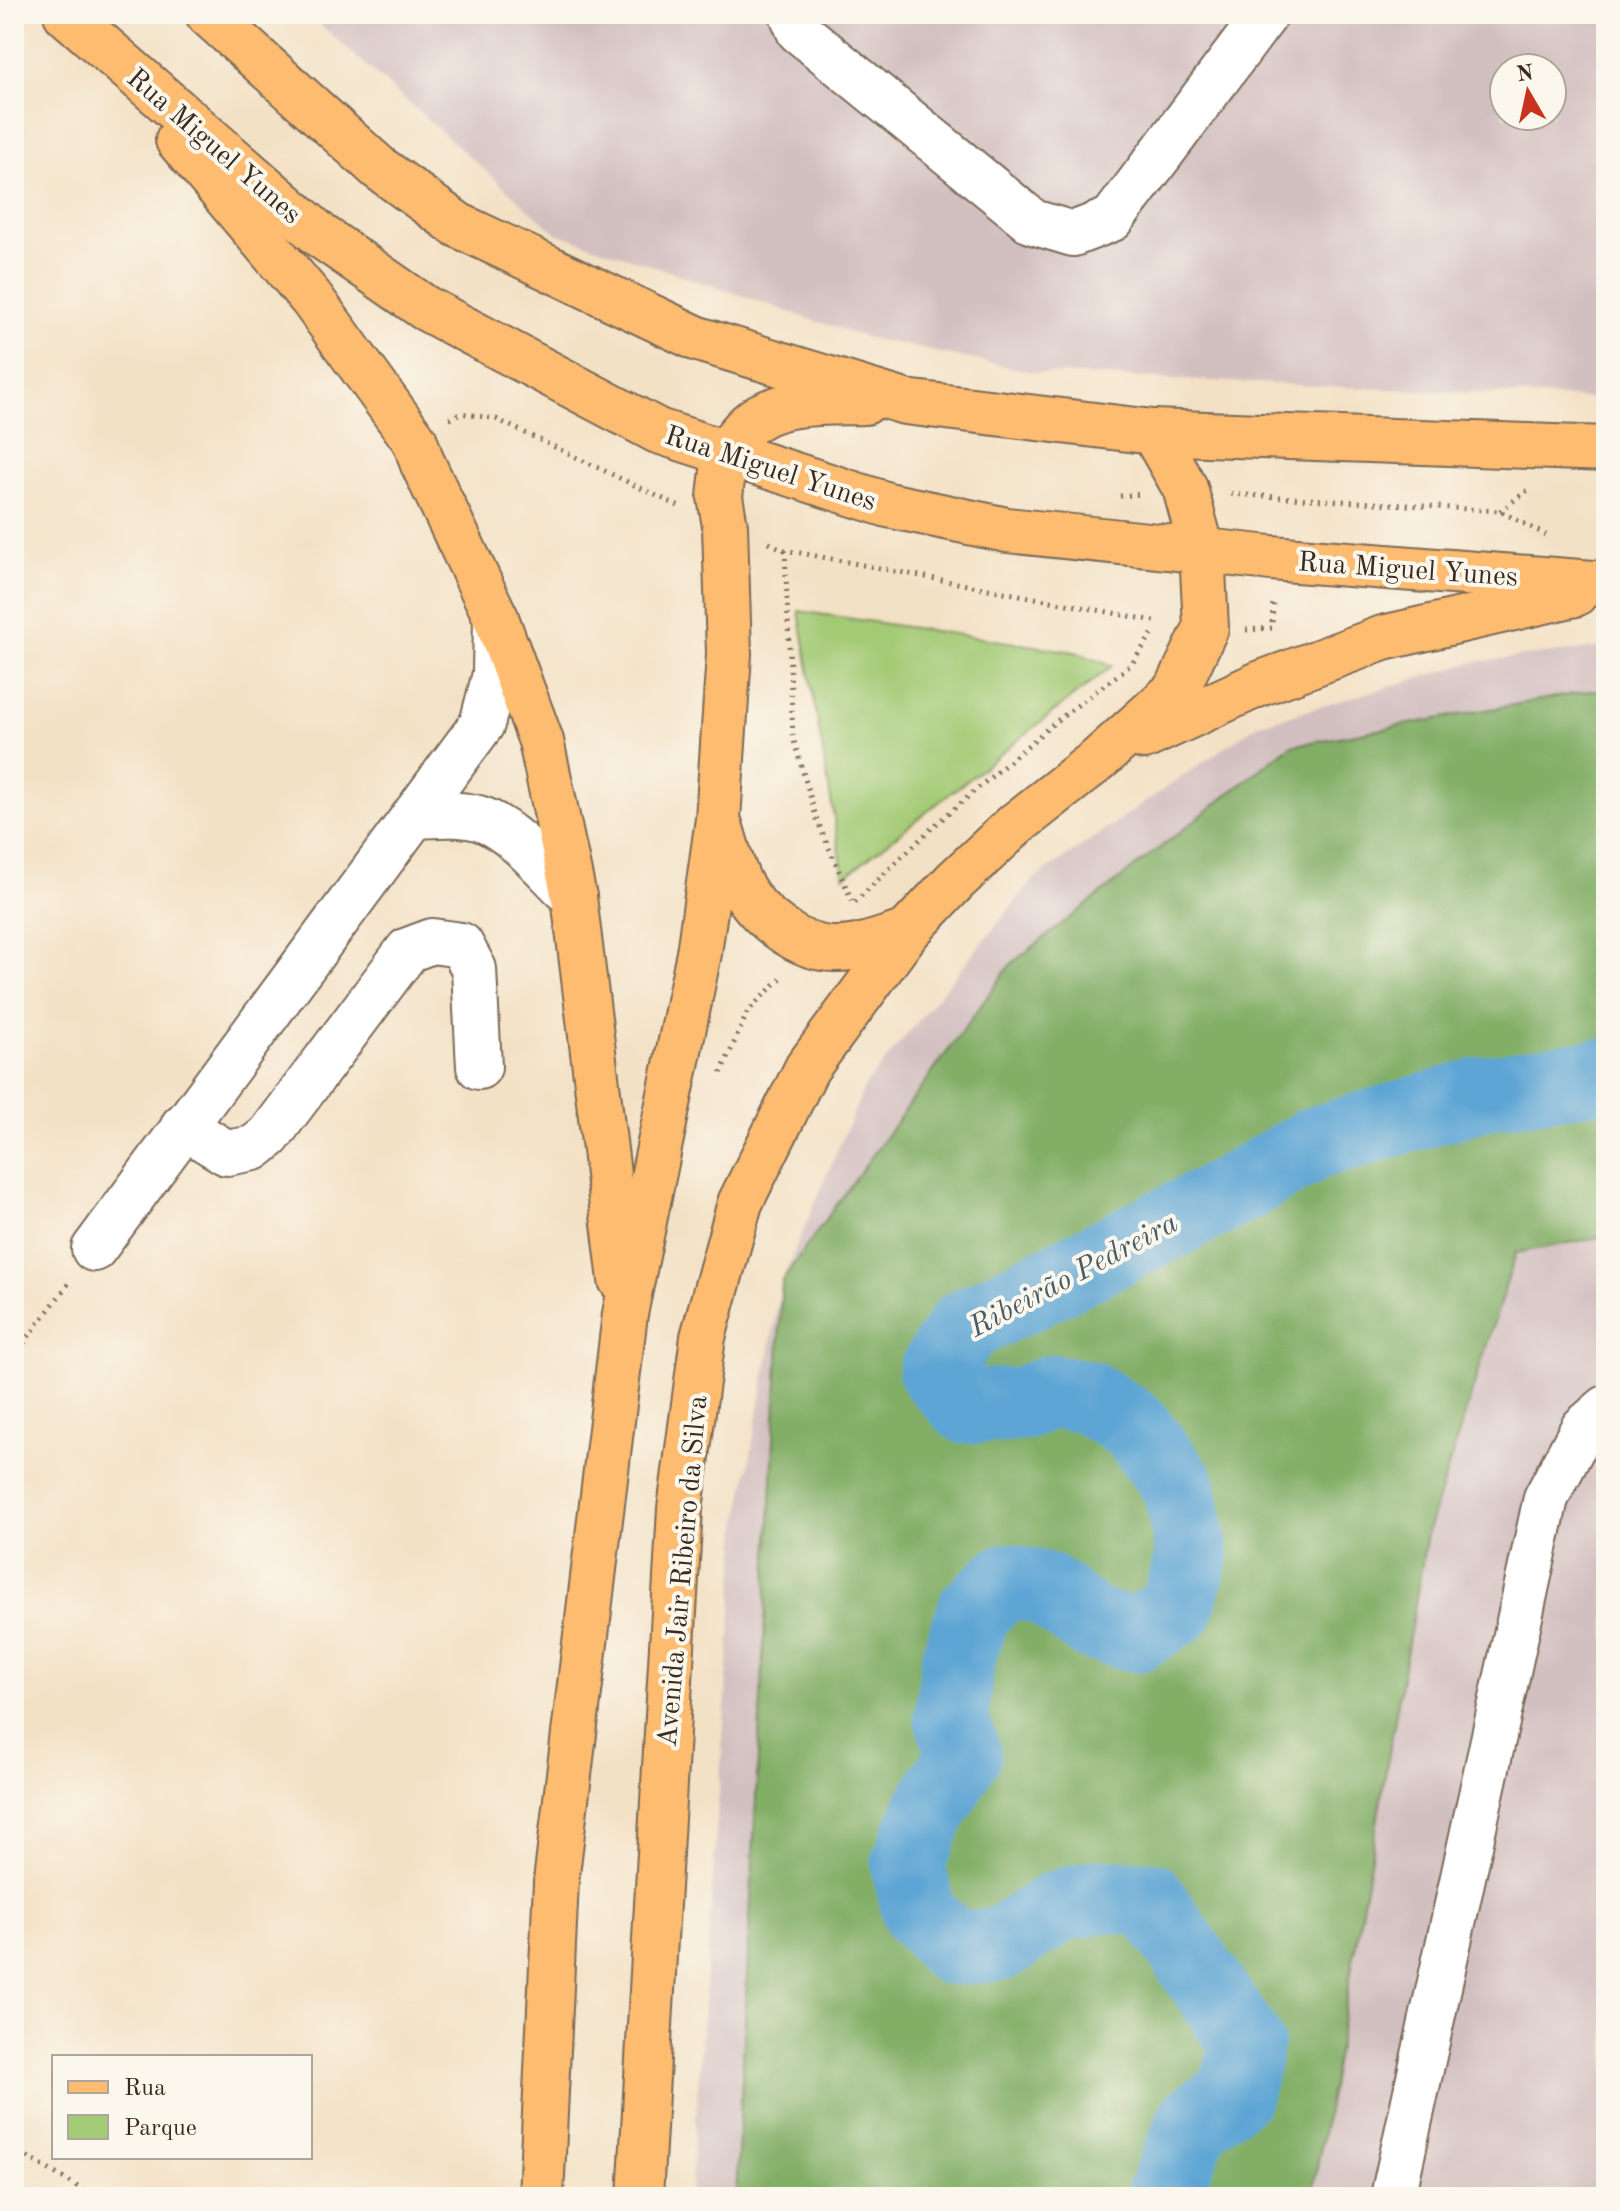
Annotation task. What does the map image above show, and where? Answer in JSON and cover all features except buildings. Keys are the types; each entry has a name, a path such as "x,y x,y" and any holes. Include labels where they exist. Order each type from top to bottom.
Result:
{"main road":[{"path":"208,14 379,168 458,225 698,339 905,402"},
{"path":"79,26 311,298 393,408 415,441 496,618 541,741 574,897 625,1314"},
{"name":"Rua Miguel Yunes","path":"79,26 321,236 425,308 658,431 888,505 1007,530 1606,585"},
{"path":"541,2197 556,1882 625,1314 699,953 718,819 729,654 725,526 720,497 725,453 750,422 777,410 814,403 905,402 1153,432 1606,449"},
{"name":"Avenida Jair Ribeiro da Silva","path":"640,2197 680,1509 703,1337 740,1203 800,1081 907,932 1005,834 1099,759 1177,689 1206,628 1202,550 1185,488 1153,432"},
{"path":"1099,759 1224,698 1383,638 1606,585"},
{"path":"718,819 740,885 768,918 792,935 814,946 834,949 865,945 907,932"}],"lane":[{"path":"792,14 799,31 1033,222 1073,234 1112,219 1266,14"},
{"path":"94,1249 482,724 495,674 496,618"},
{"path":"416,816 450,814 484,820 513,840 574,897"},
{"path":"183,1126 227,1153 254,1148 269,1136 408,950 432,941 461,945 474,969 479,1067"},
{"path":"1393,2197 1546,1498 1583,1428 1606,1408"}],"path":[{"path":"461,413 496,419 683,509"},
{"path":"1268,499 1500,511"},
{"path":"785,550 911,573 1161,621 1131,665 1054,723 934,826 853,903 817,820 793,738 785,550"},
{"path":"1243,631 1272,628 1273,607"},
{"path":"718,1080 748,1011 780,978"},
{"path":"14,2149 95,2197"}],"shaded area":[{"path":"308,14 1606,14 1606,399 1037,373 864,337 556,233"},
{"path":"1606,647 1606,2197 690,2197 738,1526 782,1280 865,1086 1034,879 1257,725 1474,662"}],"green space":[{"path":"799,611 1075,652 1112,666 844,877"},
{"path":"1606,690 1606,1236 1516,1253 1427,1534 1312,2197 736,2197 782,1280 1011,964 1290,746"}],"waterway":[{"name":"Ribeirão Pedreira","path":"1162,2197 1195,2120 1235,2093 1247,2044 1149,1898 1097,1896 1057,1907 1001,1944 953,1949 919,1914 908,1864 929,1813 964,1754 951,1718 958,1658 975,1609 1007,1580 1045,1589 1093,1624 1136,1635 1177,1609 1192,1556 1180,1487 1134,1426 1088,1397 1052,1391 1021,1404 967,1407 935,1372 964,1326 1229,1193 1315,1143 1488,1092 1606,1074"}]}
